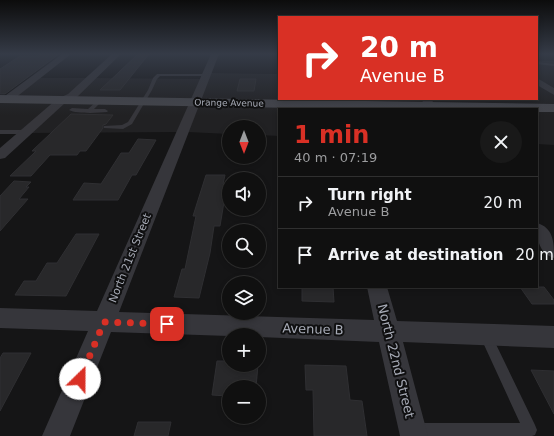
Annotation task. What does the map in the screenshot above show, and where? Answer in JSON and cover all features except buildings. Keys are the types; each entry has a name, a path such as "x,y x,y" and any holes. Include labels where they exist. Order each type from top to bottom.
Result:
{"main road":[{"name":"Orange Avenue","path":"3,100 60,100 98,107 144,102 286,102 331,107 436,105 554,108"}],"street":[{"path":"3,100 39,74"},
{"path":"0,155 60,100 72,96 95,74"},
{"name":"North 21st Street","path":"56,436 206,75"},
{"path":"538,82 553,91"},
{"path":"538,230 554,251"},
{"name":"North 22nd Street","path":"377,288 413,433"},
{"name":"Avenue B","path":"0,318 554,337"}],"lane":[{"path":"106,126 127,125 144,102 153,86 155,78 159,75 206,75"},
{"path":"72,110 98,107"},
{"path":"0,132 25,132"},
{"path":"413,433 530,430 486,335"}],"shaded area":[{"path":"210,74 278,74 278,100 281,100 281,102 200,101"},
{"path":"538,74 554,74 554,90 538,79"},
{"path":"40,78 88,78 69,95 61,98 13,98"},
{"path":"96,78 201,79 191,101 71,99"},
{"path":"538,85 554,95 554,106 434,104 432,100 538,100"},
{"path":"290,100 423,100 425,104 291,102"},
{"path":"0,102 54,103 19,133 0,133"},
{"path":"63,103 189,105 177,132 30,133"},
{"path":"198,105 327,107 278,108 278,136 266,135 266,120 222,120 222,134 188,132"},
{"path":"538,110 554,110 554,145 538,144"}],"route":[{"path":"80,379 104,322 167,324"}]}
